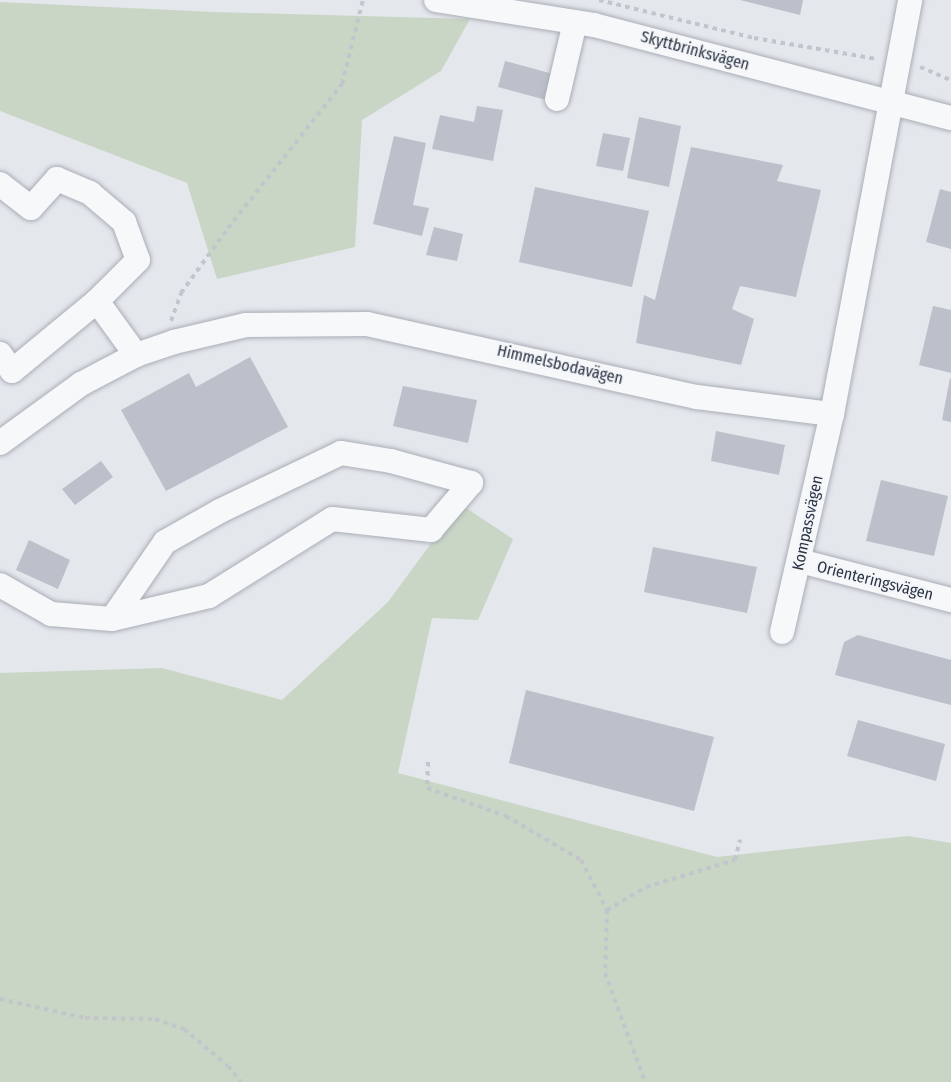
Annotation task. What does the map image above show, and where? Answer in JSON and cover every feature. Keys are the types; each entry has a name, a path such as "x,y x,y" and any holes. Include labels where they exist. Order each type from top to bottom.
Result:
{"street":[{"name":"Skyttbrinksvägen","path":"436,0 576,22 951,118"},
{"path":"832,414 910,0"},
{"path":"557,99 576,22"},
{"path":"0,184 30,208 57,179 90,193 124,222 138,260 97,301 12,371 0,354"},
{"path":"97,301 136,356"},
{"name":"Himmelsbodavägen","path":"0,443 81,384 136,356 174,342 246,325 367,324 520,355 697,397 832,414"},
{"name":"Kompassvägen","path":"782,632 832,414"},
{"path":"0,585 51,614 112,620 209,596 332,519 431,530 471,483 391,461 341,453 220,511 165,542 112,620"},
{"name":"Orienteringsvägen","path":"800,561 951,600"}],"path":[{"path":"174,342 172,318 181,293 342,84 363,0"},
{"path":"599,0 754,38 900,62 951,80"},
{"path":"428,762 427,788 506,816 580,860 607,910 605,973 645,1082"},
{"path":"607,910 646,887 735,860 740,840"},
{"path":"0,999 85,1018 155,1019 184,1029 228,1066 241,1082"}],"green space":[{"path":"0,2 214,12 470,19 441,71 362,120 355,247 217,279 187,183 0,111"},
{"path":"460,504 513,539 478,620 432,618 398,773 717,857 908,836 951,843 951,1082 0,1082 0,673 162,668 282,700 388,602"}],"building":[{"path":"740,0 803,0 800,15"},
{"path":"505,61 557,75 550,101 498,87"},
{"path":"477,106 503,110 493,161 432,149 440,115 474,122"},
{"path":"639,117 681,126 669,187 627,178"},
{"path":"603,133 630,138 623,171 596,166"},
{"path":"394,136 426,143 413,205 429,208 422,236 373,224"},
{"path":"691,147 783,165 777,181 821,190 796,297 740,286 732,309 754,319 741,365 636,343 644,295 655,300"},
{"path":"535,187 649,211 632,287 519,262"},
{"path":"940,189 951,192 951,249 926,242"},
{"path":"434,227 463,234 457,261 426,255"},
{"path":"933,306 951,310 951,373 919,365"},
{"path":"250,357 288,427 166,491 121,410 189,373 196,387"},
{"path":"951,379 951,422 942,420"},
{"path":"403,386 477,400 468,443 393,426"},
{"path":"716,431 785,445 779,475 711,461"},
{"path":"101,461 113,477 75,505 62,489"},
{"path":"881,480 948,496 934,556 866,541"},
{"path":"29,540 70,560 58,589 16,570"},
{"path":"653,547 757,567 747,613 644,592"},
{"path":"858,635 951,660 951,705 835,675 844,642"},
{"path":"526,690 714,737 694,811 509,763"},
{"path":"858,720 945,744 936,781 847,756"}]}
